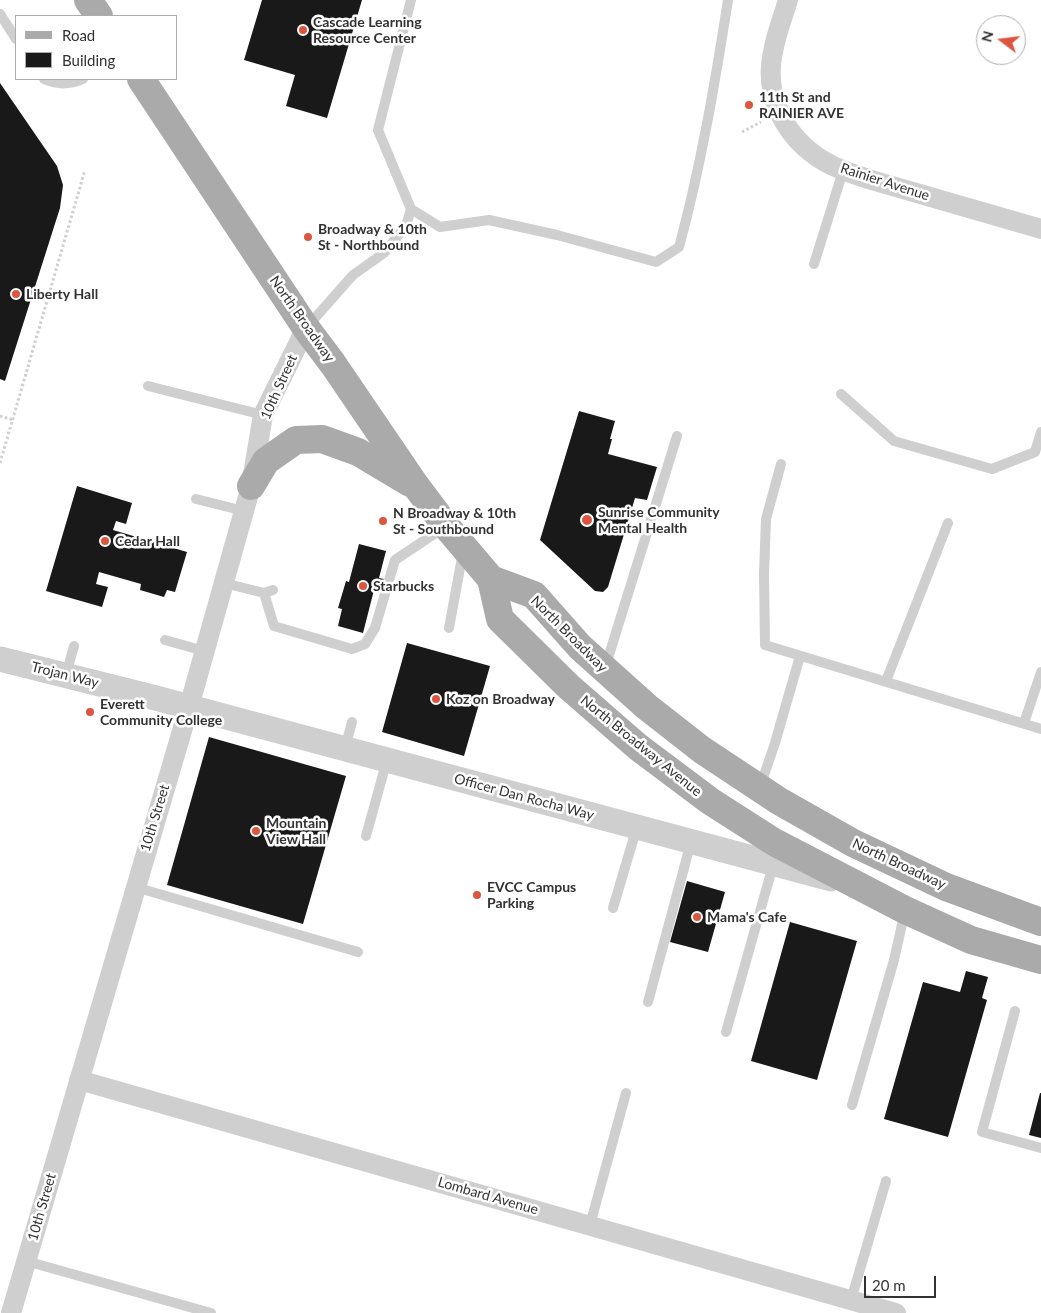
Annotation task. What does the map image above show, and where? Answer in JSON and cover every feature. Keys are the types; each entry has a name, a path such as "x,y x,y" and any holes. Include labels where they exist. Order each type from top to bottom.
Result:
{"main road":[{"path":"88,0 98,15"},
{"name":"North Broadway","path":"142,80 306,328 334,364 416,486 446,526 491,579 534,595 580,647 647,707 702,750 760,788 861,847 946,887 1041,922"},
{"path":"248,499 266,460 296,440 322,439 358,452 416,486"},
{"name":"North Broadway Avenue","path":"491,579 500,619 568,686 638,747 776,854 859,887 905,910"},
{"path":"905,910 972,940 1041,960"}],"street":[{"name":"Rainier Avenue","path":"788,0 772,53 771,87 778,113 794,135 815,156 843,171 1041,229"},
{"name":"10th Street","path":"11,1313 248,499 263,415 306,328"},
{"name":"Trojan Way","path":"0,659 189,707"},
{"name":"Officer Dan Rocha Way","path":"189,707 691,841 776,854"},
{"name":"Lombard Avenue","path":"79,1080 896,1313"}],"lane":[{"path":"411,0 378,130 411,209 440,227 489,220 557,235 656,262 679,247 690,204 720,54 728,0"},
{"path":"0,14 15,37"},
{"path":"46,80 55,84 73,83 80,80"},
{"path":"814,264 843,171"},
{"path":"306,328 353,275 384,253 406,226 411,209"},
{"path":"148,386 263,415"},
{"path":"841,394 894,441 992,469 1038,453 1041,432"},
{"path":"605,669 677,436"},
{"path":"781,464 766,519 764,574 765,645 1041,728"},
{"path":"196,499 248,499"},
{"path":"886,681 948,523"},
{"path":"224,583 269,592 274,626 352,649 365,644 375,628 395,560 446,526"},
{"path":"449,628 464,548"},
{"path":"165,640 204,651"},
{"path":"66,675 74,646"},
{"path":"760,788 800,656"},
{"path":"1024,723 1041,672"},
{"path":"345,749 352,722"},
{"path":"366,836 387,760"},
{"path":"613,908 638,827"},
{"path":"648,1002 691,841"},
{"path":"726,1032 776,854"},
{"path":"135,887 358,952"},
{"path":"852,1105 894,960 905,910"},
{"path":"1015,1011 982,1132 1041,1148"},
{"path":"590,1225 626,1093"},
{"path":"851,1300 886,1181"},
{"path":"26,1260 212,1313"}],"path":[{"path":"0,463 85,170"},
{"path":"0,416 12,420"}],"building":[{"name":"Cascade Learning Resource Center","path":"262,0 362,0 327,118 286,106 295,75 244,60"},
{"name":"Liberty Hall","path":"0,83 57,166 63,185 60,208 5,381 0,379"},
{"name":"Sunrise Community Mental Health","path":"579,411 615,421 608,454 657,467 647,500 635,498 608,587 603,592 595,591 540,540"},
{"name":"Cedar Hall","path":"77,486 132,503 126,524 116,521 113,530 187,552 175,592 167,590 164,597 140,590 141,584 99,572 96,584 108,587 102,607 46,591"},
{"name":"Starbucks","path":"359,544 386,551 379,578 384,579 381,591 374,590 363,633 338,626 342,609 338,608 346,581 349,582"},
{"name":"Koz on Broadway","path":"407,643 490,666 464,756 382,732"},
{"name":"Mountain View Hall","path":"209,737 346,776 303,924 167,885"},
{"name":"Mama's Cafe","path":"687,881 725,892 708,952 670,942"},
{"path":"790,922 857,941 817,1080 751,1061"},
{"path":"966,971 988,977 982,998 987,1000 948,1137 884,1119 923,982 960,992"},
{"path":"1041,1093 1041,1138 1029,1135"}],"place":[{"name":"Cascade Learning Resource Center","path":"303,30"},
{"name":"11th St and RAINIER AVE","path":"749,105"},
{"name":"Broadway & 10th St - Northbound","path":"308,237"},
{"name":"Liberty Hall","path":"16,294"},
{"name":"Sunrise Community Mental Health","path":"587,520"},
{"name":"N Broadway & 10th St - Southbound","path":"383,521"},
{"name":"Cedar Hall","path":"105,541"},
{"name":"Starbucks","path":"363,586"},
{"name":"Koz on Broadway","path":"436,699"},
{"name":"Everett Community College","path":"90,712"},
{"name":"Mountain View Hall","path":"256,831"},
{"name":"EVCC Campus Parking","path":"477,895"},
{"name":"Mama's Cafe","path":"697,917"}]}
